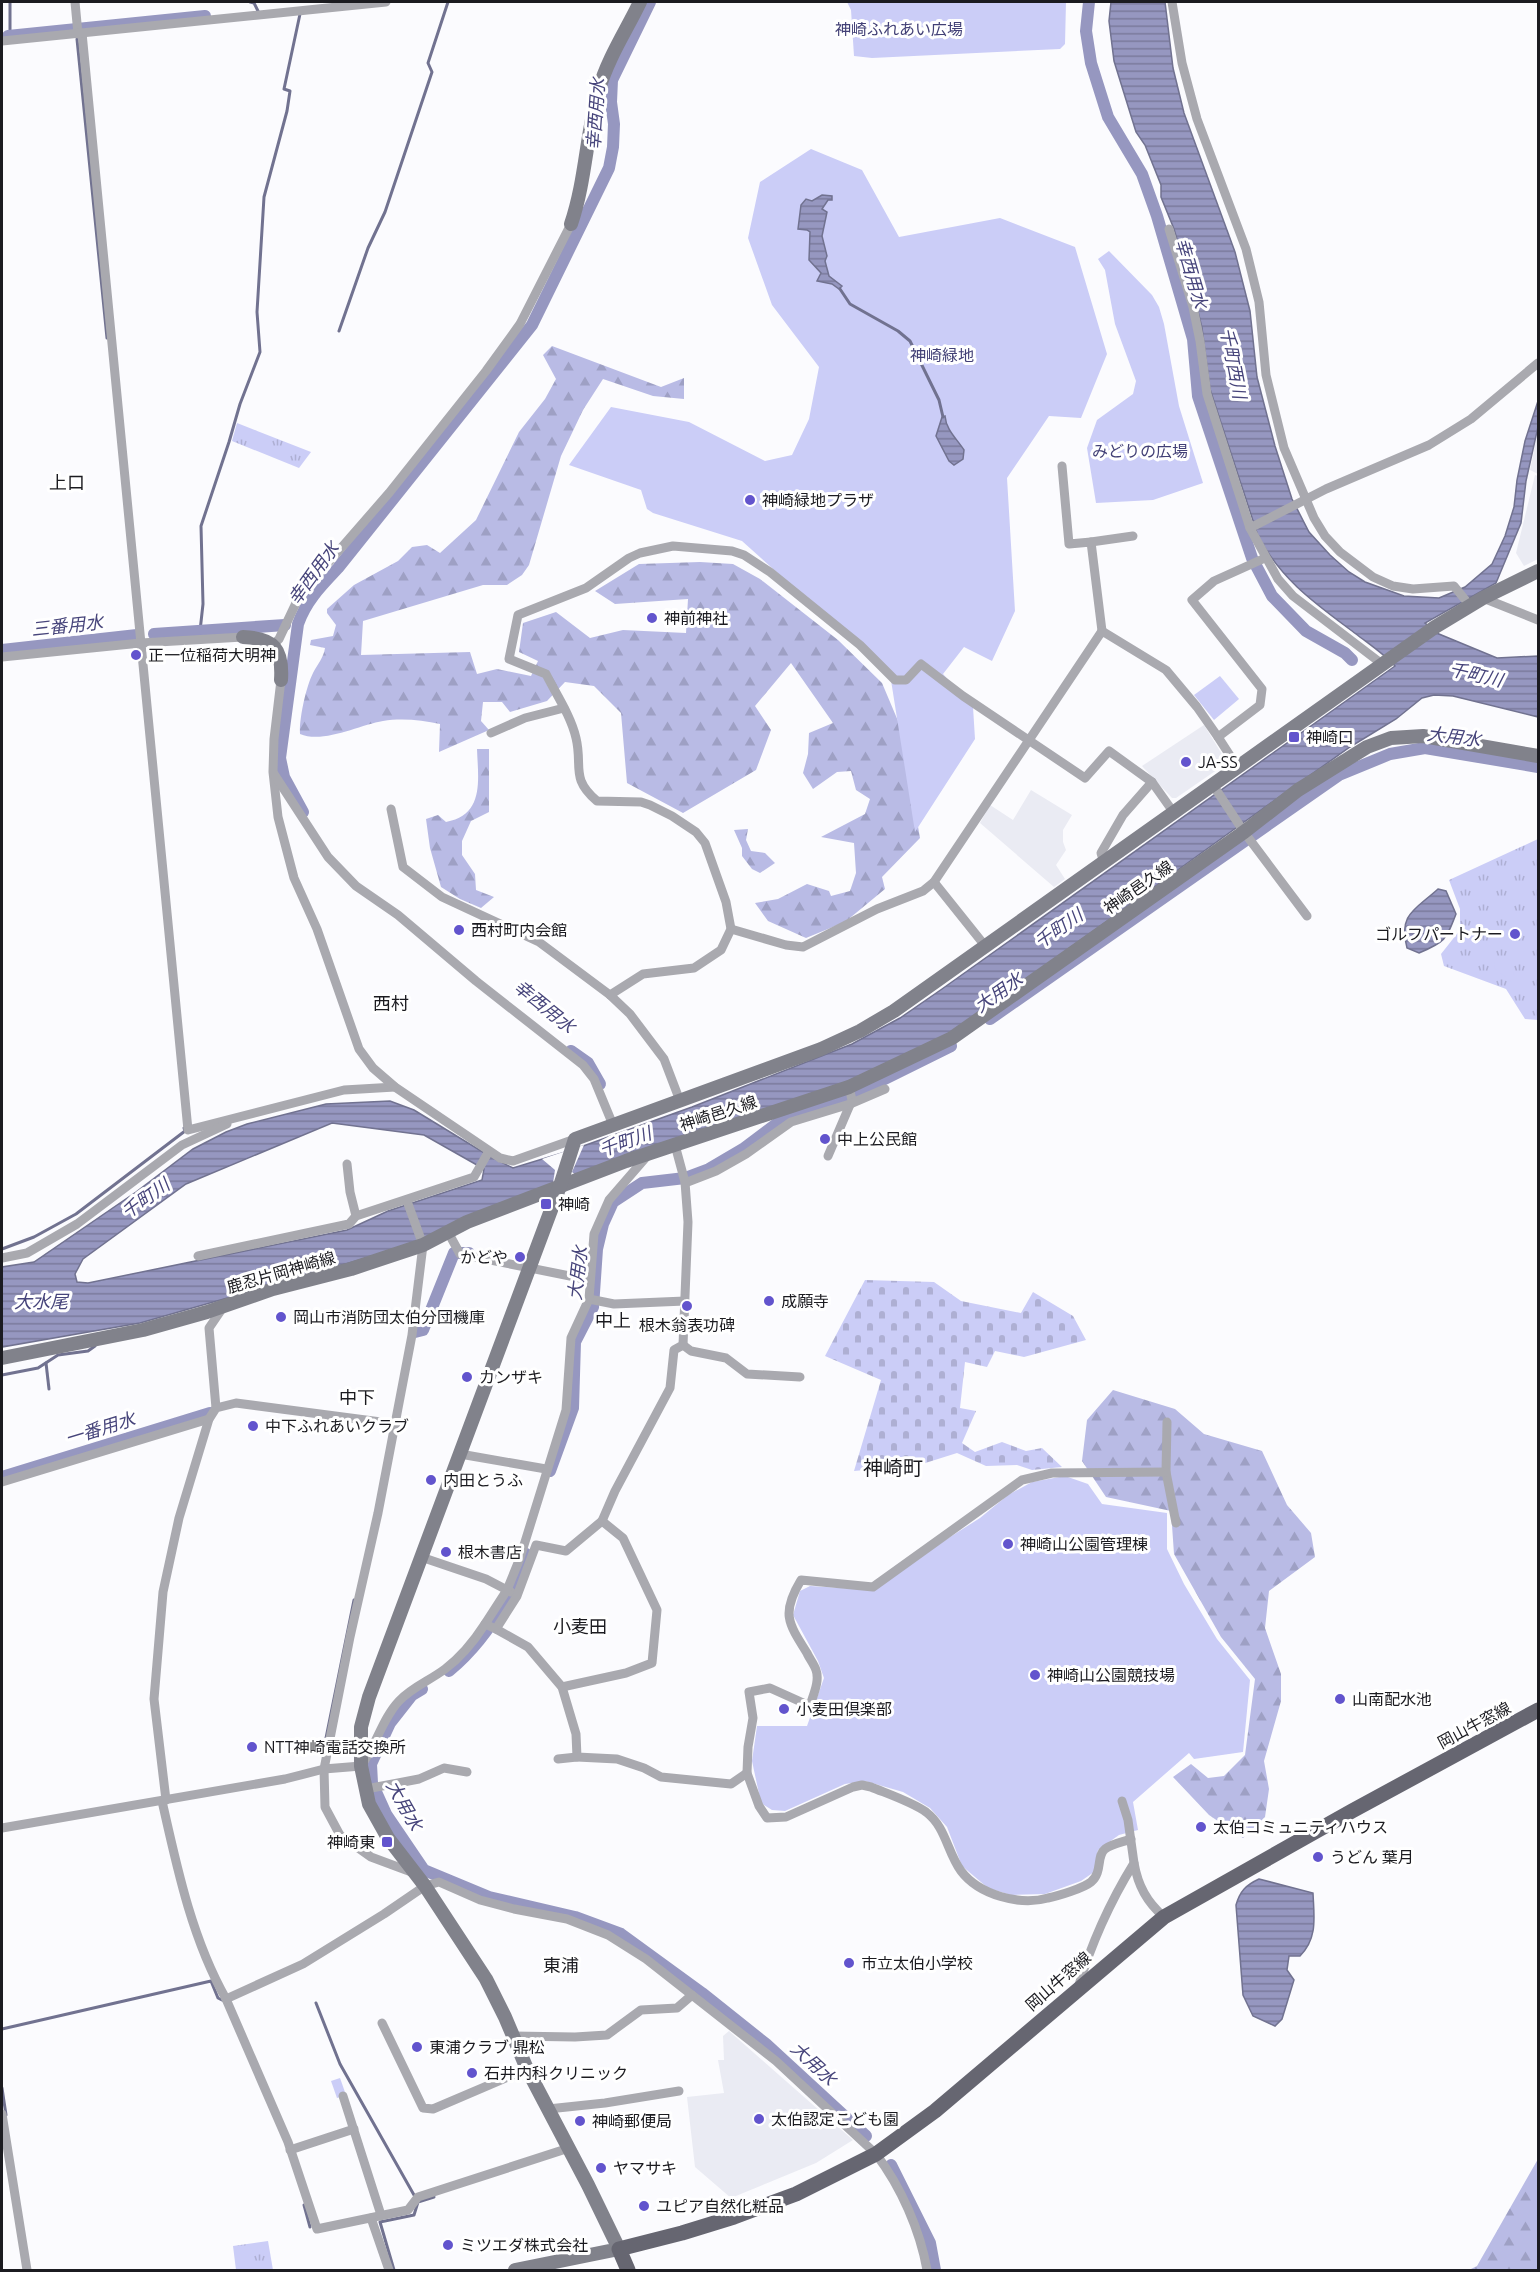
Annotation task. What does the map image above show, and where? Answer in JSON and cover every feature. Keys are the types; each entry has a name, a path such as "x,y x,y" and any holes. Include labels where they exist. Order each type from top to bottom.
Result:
{"main road":[{"name":"岡山牛窓線","path":"619,2248 682,2233 734,2217 796,2193 876,2154 935,2111 1164,1917 1352,1811 1539,1710"},
{"path":"619,2248 628,2271"}],"street":[{"path":"75,2 188,1130 344,1090 395,1087"},
{"path":"2,41 295,6 386,2"},
{"path":"273,645 308,586 389,493 486,371 520,324 571,224 580,195 599,91 605,72 640,2"},
{"path":"1173,2 1182,63 1197,119 1246,249 1257,291 1266,375 1284,448 1304,499 1325,536 1340,552 1373,577 1393,586 1413,590 1454,586 1469,604"},
{"path":"1169,229 1193,307 1207,394 1251,527 1258,561 1293,596 1385,662"},
{"path":"1251,527 1304,499 1429,445 1471,419 1539,363"},
{"path":"1062,466 1069,544 1133,536"},
{"path":"731,929 786,945 803,947 877,909 923,891 934,882 1102,630 1091,542"},
{"path":"609,995 643,974 694,968 721,951 731,929 726,902 705,843 696,832 650,805 640,802 597,801 584,789 580,781 576,736 546,674 509,659 518,615 586,588 640,552 673,546 720,550 744,555 770,572 860,645 895,680 906,680 921,664 935,676 1085,778 1109,751 1152,782 1173,813"},
{"path":"1218,737 1260,705 1262,689 1192,600 1214,581 1258,561"},
{"path":"2,657 141,643 243,637 262,638 273,645 281,660 273,772 278,818 294,878 317,929 351,1033 365,1058 395,1087 441,1116 488,1153 513,1161 574,1144 613,1125 821,1048 860,1031 894,1011 986,947 1173,813 1215,788 1238,768 1435,627 1469,604 1539,571"},
{"path":"1483,598 1539,620"},
{"path":"1102,630 1166,670 1197,707 1238,768"},
{"path":"491,733 525,718 564,708"},
{"name":"神崎邑久線","path":"561,1183 675,1145 850,1096 952,1038 1246,834 1298,790 1367,747 1391,738 1423,736 1539,756"},
{"path":"273,772 328,857 356,886 398,915 476,981 583,1065 594,1079 613,1125"},
{"path":"1104,863 1101,853 1123,815 1152,782"},
{"path":"1215,788 1307,916"},
{"path":"391,809 403,867 442,897 539,942 609,995 630,1014 664,1059 680,1101"},
{"path":"934,882 986,947"},
{"path":"685,1183 716,1171 746,1154 791,1122 850,1096 885,1089"},
{"path":"828,1156 850,1096"},
{"path":"2,1258 27,1253 77,1224 182,1145 249,1113"},
{"path":"515,2271 619,2248 527,2069 486,1979 424,1886 388,1838 369,1804 372,1788 361,1766 361,1727 369,1697 574,1144"},
{"path":"675,1145 685,1183 688,1222 683,1345"},
{"path":"198,1256 349,1224 356,1216 408,1203 474,1177 488,1153"},
{"path":"2,1828 163,1802 285,1779 324,1769 361,1766 370,1754 397,1703 413,1688 444,1669 490,1627 512,1593 530,1543 546,1469 566,1410 571,1338 592,1300 590,1281 594,1234 609,1200 648,1154"},
{"path":"347,1164 350,1192 356,1216"},
{"name":"鹿忍片岡神崎線","path":"2,1358 143,1330 273,1289 351,1269 448,1232 561,1183"},
{"path":"408,1203 422,1242 412,1335 393,1424 378,1513 338,1693 324,1769 325,1807 340,1835 371,1857 414,1873"},
{"path":"448,1232 459,1252 590,1281"},
{"path":"592,1300 614,1304 685,1301"},
{"path":"224,1306 209,1328 216,1408 209,1419 179,1518 164,1592 154,1699 163,1802 183,1890 214,1978 226,1999 290,2150 317,2229 408,2210 418,2197 569,2148"},
{"path":"683,1345 691,1351 726,1358 747,1374 801,1377"},
{"path":"530,1543 566,1551 602,1521 615,1491 670,1388 674,1350 683,1345"},
{"path":"216,1408 236,1403 393,1424"},
{"path":"2,1482 209,1419"},
{"path":"1167,1422 1166,1472 1176,1523"},
{"path":"460,1454 546,1469"},
{"path":"1131,1839 1105,1849 1101,1855 1100,1872 1091,1882 1048,1899 1025,1902 1004,1898 974,1885 960,1870 939,1826 925,1812 862,1785 786,1817 767,1818 759,1806 747,1773 748,1747 753,1718 749,1692 770,1688 810,1706 817,1681 816,1670 790,1626 789,1599 801,1580 873,1587 1022,1480 1052,1473 1166,1472"},
{"path":"562,1687 626,1673 651,1663 657,1610 623,1538 602,1521"},
{"path":"421,1557 486,1579 512,1593"},
{"path":"490,1627 528,1647 562,1687 576,1734 577,1757"},
{"path":"558,1759 577,1757 617,1759 644,1768 661,1777 731,1784 747,1773"},
{"path":"372,1788 419,1779 444,1768 468,1772"},
{"path":"1122,1801 1128,1820 1137,1881 1151,1905 1164,1917"},
{"path":"1078,1988 1092,1947 1134,1863"},
{"path":"226,1999 303,1964 384,1914 424,1886 439,1882 480,1900 567,1919 608,1935 646,1959 776,2061 876,2154 888,2170 918,2232 927,2271"},
{"path":"513,2036 607,2035 641,2010 677,2007 692,1995"},
{"path":"382,2023 423,2108 433,2109 527,2069"},
{"path":"548,2109 605,2103 679,2091"},
{"path":"343,2096 354,2129 388,2271"},
{"path":"2,2114 27,2271"},
{"path":"290,2150 354,2129"}],"shaded area":[{"path":"1538,431 1538,474 1530,470"},
{"path":"1535,475 1538,476 1538,559 1524,566 1516,553"},
{"name":"JA-SS","path":"1204,725 1225,759 1224,765 1176,798 1172,798 1142,766"},
{"path":"1031,790 1072,815 1063,830 1066,850 1056,865 1065,879 1054,887 980,823 990,805 1013,820"},
{"name":"太伯認定こども園","path":"729,2031 853,2140 816,2163 731,2198 695,2167 687,2097 724,2093 718,2060 724,2060 723,2036"}],"green space":[{"name":"神崎ふれあい広場","path":"847,2 1066,2 1065,44 1060,49 872,58 854,56 851,10"},
{"name":"神崎緑地","path":"811,149 862,170 899,237 1000,218 1075,247 1107,354 1081,418 1049,416 1007,478 1015,611 992,661 964,647 943,674 973,707 975,739 915,832 890,674 742,541 653,513 647,509 641,490 569,465 611,407 689,422 765,461 792,455 809,419 819,367 772,305 748,238 760,182"},
{"name":"みどりの広場","path":"1109,251 1152,295 1159,307 1179,406 1203,483 1153,500 1096,503 1087,448 1097,420 1133,394 1136,381 1115,324 1105,270 1098,259"},
{"path":"552,346 661,387 684,378 684,399 653,396 603,379 583,410 561,456 529,565 522,575 507,585 483,585 363,621 361,655 470,652 477,674 497,669 531,676 538,661 519,652 523,623 556,612 590,638 623,630 686,633 688,599 615,604 595,591 639,564 700,562 733,564 760,579 838,640 882,683 901,728 920,838 882,877 885,889 845,922 806,938 768,921 755,903 778,899 807,884 829,891 831,896 850,891 856,873 854,843 821,837 865,814 870,799 856,790 851,771 837,772 813,789 803,773 808,754 809,733 833,723 791,663 755,706 771,730 756,770 683,813 627,783 621,713 594,686 565,682 547,701 510,712 502,702 483,702 481,721 489,730 439,752 440,724 426,721 390,720 319,737 300,734 308,686 325,648 310,645 311,640 333,636 336,625 327,613 327,609 354,585 398,561 412,547 427,545 440,553 476,520 519,432 545,399 556,379 543,355"},
{"path":"237,423 311,452 299,468 232,441"},
{"path":"1220,676 1239,699 1214,720 1194,695"},
{"path":"477,749 489,749 489,812 471,821 462,841 462,855 475,874 476,890 494,897 481,908 441,887 430,848 426,819 438,815 446,822 459,818 473,804 478,783"},
{"path":"748,829 746,840 751,851 765,853 775,863 760,873 752,869 742,856 742,848 734,830"},
{"name":"ゴルフパートナー","path":"1538,839 1538,1020 1525,1019 1506,989 1444,966 1441,954 1460,930 1460,909 1449,880"},
{"path":"1499,957 1506,957 1511,961 1515,979 1512,982 1494,968 1495,961"},
{"path":"865,1280 934,1282 961,1301 1021,1313 1033,1292 1073,1316 1086,1340 1024,1357 995,1351 987,1367 965,1362 960,1408 976,1411 962,1443 975,1452 1002,1442 1026,1451 1042,1448 1062,1467 1032,1470 1017,1465 986,1466 957,1453 919,1465 854,1471 881,1380 825,1356"},
{"path":"1113,1390 1175,1409 1204,1434 1262,1451 1287,1505 1311,1533 1315,1557 1269,1591 1265,1628 1281,1674 1281,1701 1264,1761 1269,1789 1265,1817 1243,1838 1209,1815 1173,1777 1191,1764 1208,1778 1224,1776 1245,1755 1255,1679 1221,1637 1174,1554 1171,1511 1106,1497 1082,1461 1087,1420"},
{"path":"1065,1476 1088,1484 1102,1504 1167,1513 1167,1549 1184,1584 1217,1639 1250,1680 1243,1752 1194,1759 1189,1753 1133,1802 1138,1830 1119,1835 1098,1850 1094,1872 1081,1881 1045,1894 1011,1895 988,1888 962,1866 947,1827 930,1808 903,1792 865,1781 845,1784 785,1811 772,1810 761,1803 752,1761 757,1726 807,1726 824,1678 818,1661 793,1615 800,1591 810,1586 873,1590 980,1518 1008,1495 1032,1482"},
{"path":"340,2078 346,2095 337,2098 331,2081"},
{"path":"1538,2159 1538,2270 1469,2270 1477,2266"},
{"path":"268,2241 273,2270 236,2270 233,2246"}],"water":[{"path":"1111,2 1165,2 1173,68 1184,113 1235,252 1250,311 1257,377 1292,499 1309,532 1349,572 1365,582 1404,596 1439,598 1465,587 1492,564 1505,536 1514,507 1525,441 1538,401 1538,427 1526,481 1521,523 1496,583 1425,623 1439,634 1497,658 1538,656 1538,717 1453,696 1434,695 1422,698 1396,719 1350,747 1247,820 955,1031 854,1079 401,1248 140,1323 2,1347 2,1267 34,1262 136,1192 193,1149 247,1124 326,1104 390,1101 414,1110 513,1168 572,1150 692,1107 852,1044 900,1018 942,989 1395,666 1301,591 1267,552 1258,536 1210,389 1202,328 1174,229 1161,197 1161,185 1145,145 1136,132 1114,61 1109,21","holes":["332,1123 424,1135 484,1169 482,1180 388,1211 347,1230 88,1283 77,1282 75,1274 83,1259 186,1184"]},
{"path":"822,195 832,196 832,200 828,200 822,209 827,212 822,236 829,276 842,286 839,289 832,284 817,281 821,273 809,260 810,232 798,229 801,205 806,199 812,201"},
{"path":"945,416 950,430 964,450 963,459 954,465 949,461 936,436 942,417"},
{"path":"1438,889 1446,891 1456,914 1444,939 1419,953 1407,948 1405,927 1407,920 1416,908"},
{"path":"1259,1879 1313,1893 1314,1927 1310,1942 1300,1956 1289,1956 1287,1970 1294,1980 1282,2019 1275,2026 1253,2016 1243,1995 1236,1905 1244,1889"}],"pier":[{"path":"584,1145 572,1172 576,1175 553,1183 555,1170 542,1159"}],"waterway":[{"path":"10,2 10,36"},
{"path":"250,2 254,3 258,11"},
{"path":"339,331 368,248 385,212 432,72 428,63 448,2"},
{"name":"幸西用水","path":"303,812 284,777 280,758 301,616 315,594 532,325 609,168 614,124 611,102 612,80 650,2"},
{"name":"幸西用水","path":"1089,2 1086,31 1091,63 1108,117 1142,174 1157,216 1193,339 1198,396 1252,558 1272,596 1306,631 1345,653 1352,660"},
{"path":"200,631 203,604 201,526 240,404 260,352 257,312 264,197 287,111 290,91 284,89 300,14"},
{"path":"8,36 205,16"},
{"path":"77,39 107,338"},
{"path":"840,289 850,304 898,331 910,341 939,400 943,417"},
{"name":"三番用水","path":"154,634 285,625"},
{"name":"三番用水","path":"2,650 137,635"},
{"name":"大用水","path":"990,1019 1339,775 1390,754 1425,748 1538,767"},
{"name":"大用水","path":"550,1471 573,1408 575,1342 593,1307 597,1249 603,1224 613,1202 642,1183 685,1178 709,1169 743,1149 787,1116 815,1109 852,1095 951,1046"},
{"name":"幸西用水","path":"571,1051 588,1063 600,1084"},
{"path":"2,1249 34,1237 76,1214 185,1131 184,1128"},
{"path":"415,1332 423,1330 454,1253 469,1253"},
{"path":"2,1375 38,1368 58,1355 88,1351 95,1346"},
{"path":"46,1363 49,1389"},
{"name":"一番用水","path":"2,1477 210,1413"},
{"name":"大用水","path":"449,1671 474,1646 495,1618 520,1571 526,1554"},
{"path":"326,1738 354,1600"},
{"name":"大用水","path":"422,1689 412,1695 390,1723 371,1764 372,1783 386,1814 424,1870 489,1897 575,1917 621,1934 702,1993 766,2044 866,2136"},
{"path":"2,2029 211,1981 218,1998 224,2001"},
{"path":"316,2003 340,2064 414,2195"},
{"path":"2,2088 6,2115"},
{"name":"大用水","path":"891,2165 930,2243 935,2270"},
{"path":"394,2270 380,2222 414,2215 418,2202 434,2197"},
{"path":"304,2205 310,2227"}],"place":[{"name":"神崎緑地プラザ","path":"750,500"},
{"name":"神前神社","path":"652,618"},
{"name":"正一位稲荷大明神","path":"136,655"},
{"name":"神崎口","path":"1294,737"},
{"name":"JA-SS","path":"1186,762"},
{"name":"西村町内会館","path":"459,930"},
{"name":"ゴルフパートナー","path":"1515,934"},
{"name":"中上公民館","path":"825,1139"},
{"name":"神崎","path":"546,1204"},
{"name":"かどや","path":"520,1257"},
{"name":"成願寺","path":"769,1301"},
{"name":"根木翁表功碑","path":"687,1306"},
{"name":"岡山市消防団太伯分団機庫","path":"281,1317"},
{"name":"カンザキ","path":"467,1377"},
{"name":"中下ふれあいクラブ","path":"253,1426"},
{"name":"内田とうふ","path":"431,1480"},
{"name":"神崎山公園管理棟","path":"1008,1544"},
{"name":"根木書店","path":"446,1552"},
{"name":"神崎山公園競技場","path":"1035,1675"},
{"name":"山南配水池","path":"1340,1699"},
{"name":"小麦田倶楽部","path":"784,1709"},
{"name":"NTT神崎電話交換所","path":"252,1747"},
{"name":"太伯コミュニティハウス","path":"1201,1827"},
{"name":"神崎東","path":"387,1842"},
{"name":"うどん 葉月","path":"1318,1857"},
{"name":"市立太伯小学校","path":"849,1963"},
{"name":"東浦クラブ 鼎松","path":"417,2047"},
{"name":"石井内科クリニック","path":"472,2073"},
{"name":"太伯認定こども園","path":"759,2119"},
{"name":"神崎郵便局","path":"580,2121"},
{"name":"ヤマサキ","path":"601,2168"},
{"name":"ユピア自然化粧品","path":"644,2206"},
{"name":"ミツエダ株式会社","path":"448,2245"}],"district":[{"name":"上口","path":"67,482"},
{"name":"西村","path":"391,1003"},
{"name":"中上","path":"613,1320"},
{"name":"中下","path":"357,1397"},
{"name":"神崎町","path":"893,1467"},
{"name":"小麦田","path":"580,1626"},
{"name":"東浦","path":"561,1965"}],"water label":[{"name":"千町西川","path":"1234,363"},
{"name":"千町川","path":"1476,674"},
{"name":"千町川","path":"1058,928"},
{"name":"千町川","path":"625,1141"},
{"name":"千町川","path":"145,1198"},
{"name":"大水尾","path":"41,1301"}]}
